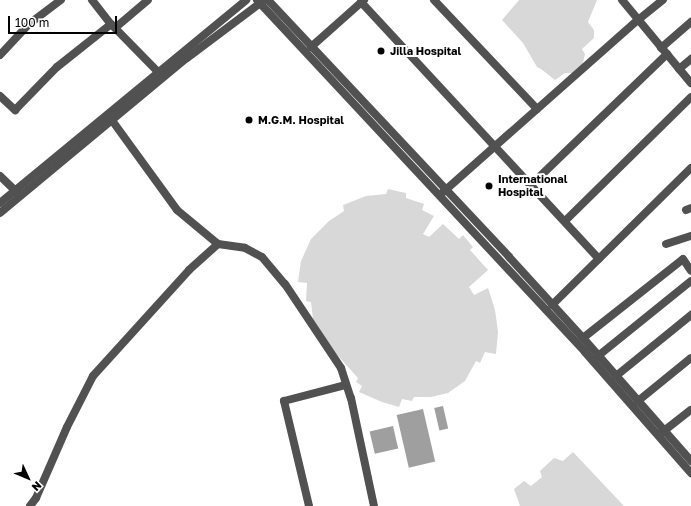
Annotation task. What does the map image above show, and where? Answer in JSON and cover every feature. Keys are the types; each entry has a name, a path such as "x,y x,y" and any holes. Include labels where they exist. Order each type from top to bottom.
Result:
{"street":[{"path":"0,54 29,24 61,0"},
{"path":"92,0 113,26 159,73"},
{"path":"0,96 15,110 57,67 148,0"},
{"path":"0,213 18,193 246,0"},
{"path":"434,0 537,109"},
{"path":"622,0 691,83"},
{"path":"439,195 638,20 663,0"},
{"path":"262,1 312,47 583,338 638,401 660,433 691,473"},
{"path":"0,203 18,193 218,33 262,1"},
{"path":"262,1 439,195 660,433 691,462"},
{"path":"312,47 362,1 599,259"},
{"path":"531,185 691,22"},
{"path":"680,69 691,59"},
{"path":"565,221 691,97"},
{"path":"111,120 177,210 218,244 245,248 262,258 285,284 341,368 351,398 374,506"},
{"path":"552,305 691,168"},
{"path":"0,176 18,193"},
{"path":"666,244 691,236"},
{"path":"30,506 36,498 67,427 93,376 189,270 218,244"},
{"path":"583,338 683,259 691,268"},
{"path":"598,356 691,281"},
{"path":"616,376 691,315"},
{"path":"638,401 691,358"},
{"path":"309,506 284,401 346,385"},
{"path":"660,433 691,410"}],"shaded area":[{"path":"519,0 597,0 588,22 594,30 594,38 582,49 585,54 582,67 574,73 565,73 555,80 537,67 523,43 502,20"},
{"path":"388,189 406,193 406,198 424,204 422,210 434,216 423,234 429,237 443,224 459,239 463,235 473,247 470,250 488,270 469,287 474,295 488,288 495,310 498,332 496,354 485,352 480,363 476,361 465,381 448,393 431,397 414,397 412,401 402,399 399,407 382,402 359,392 362,386 356,382 358,378 331,348 313,319 311,302 306,301 307,283 298,282 301,261 311,239 329,221 344,211 343,205 366,196 386,194"},
{"path":"443,406 448,428 439,430 434,408"},
{"path":"423,409 435,462 409,468 397,415"},
{"path":"393,426 398,448 375,454 370,431"},
{"path":"573,452 624,506 520,506 514,489 524,481 531,486 542,477 540,471 554,458 563,461"}],"place":[{"name":"Jilla Hospital","path":"381,51"},
{"name":"M.G.M. Hospital","path":"249,120"},
{"name":"International Hospital","path":"489,186"}]}
